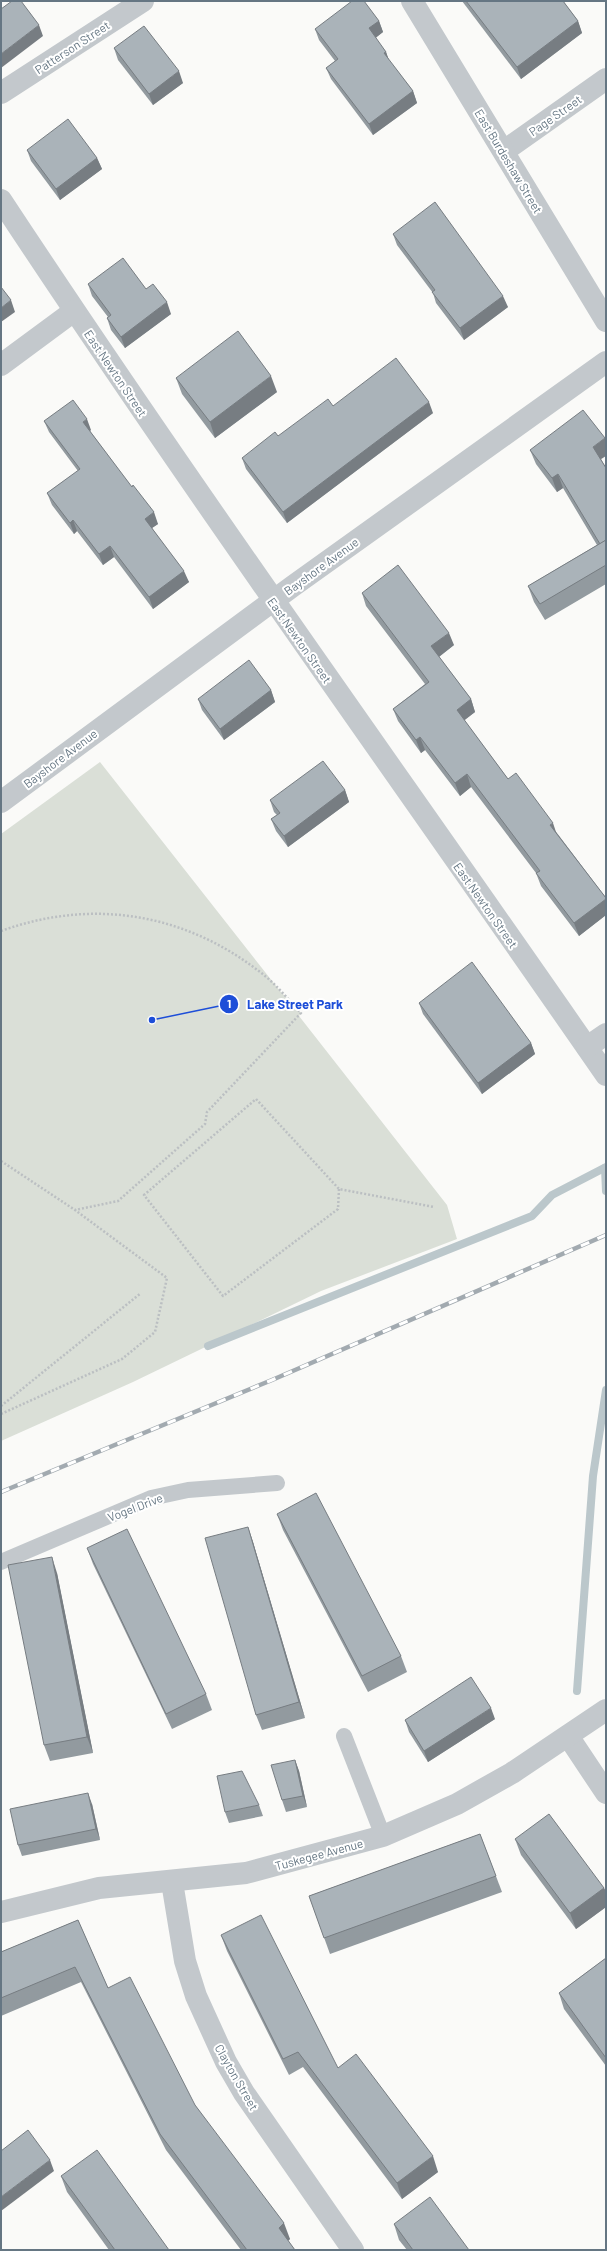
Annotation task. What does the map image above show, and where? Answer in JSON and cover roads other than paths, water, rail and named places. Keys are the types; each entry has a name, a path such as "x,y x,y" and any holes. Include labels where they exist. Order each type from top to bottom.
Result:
{"street":[{"name":"Patterson Street","path":"1,93 143,1"},
{"name":"East Burdeshaw Street","path":"412,1 606,322"},
{"name":"Page Street","path":"504,151 606,79"},
{"name":"East Newton Street","path":"1,200 74,311 272,601 606,1075"},
{"path":"1,366 74,311"},
{"name":"Bayshore Avenue","path":"1,802 272,601 606,362"},
{"path":"587,1048 606,1034"},
{"name":"Tuskegee Avenue","path":"1,1912 99,1888 172,1882 246,1873 383,1836 457,1804 512,1773 606,1710"},
{"path":"568,1736 606,1793"},
{"name":"Clayton Street","path":"172,1882 185,1961 196,1996 226,2062 244,2093 353,2250"}],"lane":[{"name":"Vogel Drive","path":"1,1562 151,1498 188,1490 277,1483"},
{"path":"344,1736 383,1836"}],"waterway":[{"path":"208,1346 532,1216 552,1195 606,1167"},
{"path":"605,1168 606,1191"},
{"path":"577,1691 593,1476 606,1390"}],"railway":[{"path":"1,1492 272,1380 606,1235"}],"place":[{"name":"Lake Street Park","path":"152,1020"}]}
